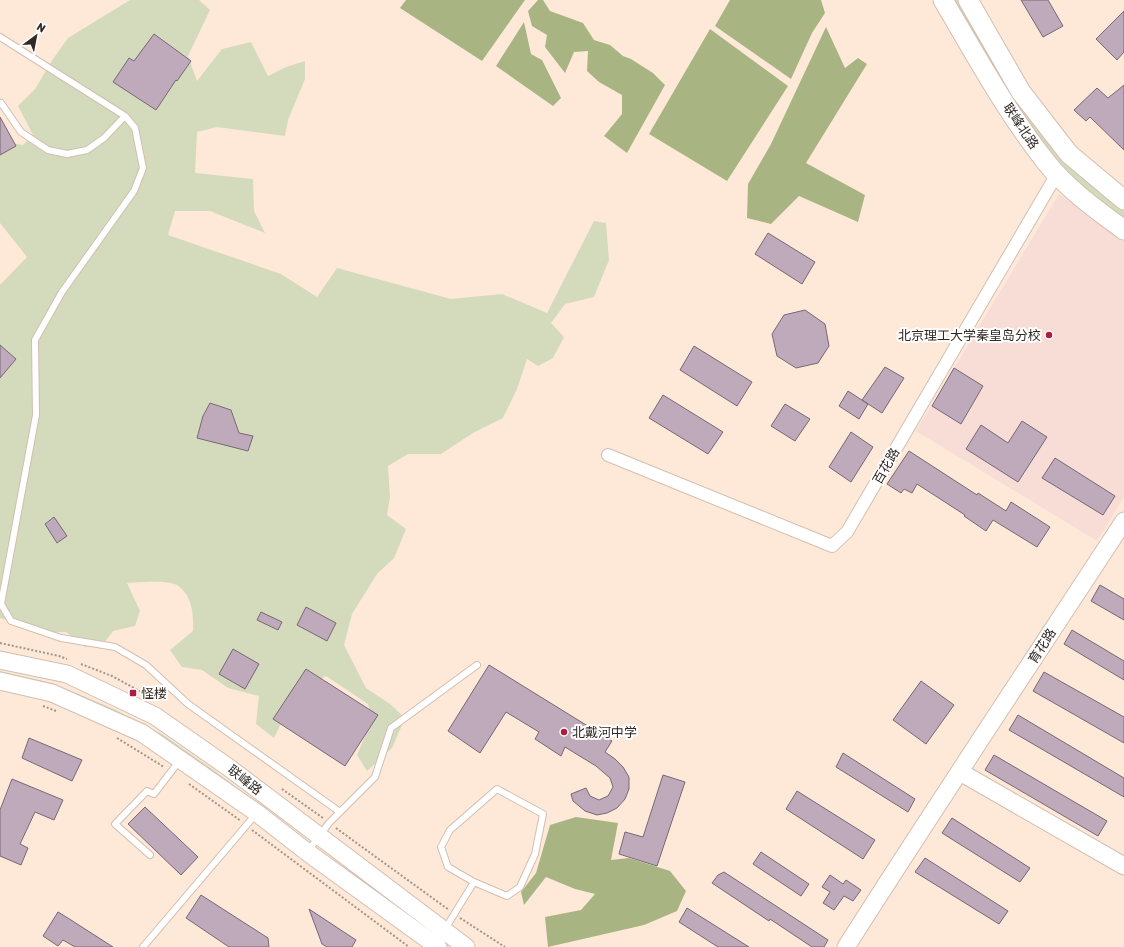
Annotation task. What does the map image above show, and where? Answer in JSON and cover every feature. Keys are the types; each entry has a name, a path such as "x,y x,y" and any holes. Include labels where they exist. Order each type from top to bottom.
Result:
{"main road":[{"name":"联峰北路","path":"943,0 1014,117 1046,162 1095,209 1124,230"},
{"name":"联峰北路","path":"968,0 1021,92 1069,154 1124,200"},
{"name":"育花路","path":"846,947 918,834 1124,521"},
{"name":"联峰路","path":"0,660 67,674 155,716 228,767 466,947"},
{"name":"联峰路","path":"0,681 52,693 142,733 176,766 251,820 307,852 438,947"},
{"path":"960,772 1124,866"}],"street":[{"name":"百花路","path":"608,454 832,546 847,532 1057,174"}],"lane":[{"path":"0,37 125,116 135,128 143,168 134,191 62,292 35,340 36,415 1,604 11,621 61,638 115,647 146,665 188,704 340,812"},
{"path":"1,103 21,132 48,150 67,154 86,150 104,138 125,116"},
{"path":"307,852 329,823 375,777 390,728 477,665"},
{"path":"150,855 115,824 147,791 154,794 176,766"},
{"path":"496,789 544,814 535,854 520,887 507,896 474,882 448,867 441,847 450,830 496,789"},
{"path":"143,947 251,820"},
{"path":"444,930 474,882"}],"path":[{"path":"39,704 61,713"},
{"path":"111,735 176,766 251,820 409,947"}],"shaded area":[{"name":"北京理工大学秦皇岛分校","path":"1059,194 1124,240 1124,497 1097,541 916,431"}],"green space":[{"path":"130,0 199,0 210,10 188,56 197,81 222,49 251,42 268,76 286,67 305,61 305,79 288,120 285,136 217,127 197,132 195,173 253,179 254,211 265,233 210,211 175,211 168,235 281,274 317,297 337,268 451,299 502,294 547,313 594,221 606,223 609,260 594,297 565,304 551,323 564,337 553,358 538,366 527,359 517,389 503,418 473,433 441,454 408,454 388,466 390,497 387,515 406,529 394,558 377,574 352,614 344,645 366,688 390,704 405,718 392,748 367,771 357,755 372,720 368,704 326,676 315,682 285,715 274,738 256,724 259,696 228,688 202,670 182,667 170,650 193,631 193,618 189,599 182,589 173,583 127,583 140,611 135,626 113,631 101,647 85,647 66,632 48,632 0,618 0,285 27,257 0,223 0,141 23,145 33,135 18,106 35,89 68,38"},
{"path":"406,0 525,0 482,61 400,8"},
{"path":"538,0 543,0 550,11 583,23 594,40 610,45 623,56 631,59 653,73 665,85 627,153 604,136 622,114 622,95 599,82 587,71 588,51 574,52 565,73 545,47 547,35 532,26 528,11"},
{"path":"730,0 821,0 825,13 812,33 791,79 715,26"},
{"path":"949,0 960,0 1070,164 1115,205 1124,211 1124,221 1066,174 1033,133"},
{"path":"524,22 531,54 542,60 561,98 553,106 496,66"},
{"path":"826,27 845,68 858,58 867,64 806,163 865,195 858,222 799,196 771,224 747,218 748,184 771,144"},
{"path":"710,29 788,86 727,181 649,134"},
{"path":"0,671 52,683 114,709 162,734 215,771 303,838 159,739 0,677"},
{"path":"576,817 618,823 611,860 629,858 670,871 686,891 677,911 644,925 548,947 545,917 581,910 595,894 575,889 546,877 524,905 521,892 536,873 550,825"}],"building":[{"path":"1021,0 1048,0 1063,26 1043,37"},
{"path":"1124,11 1124,52 1117,60 1096,39"},
{"path":"154,34 191,61 156,110 113,82 129,58 134,61"},
{"path":"1124,85 1124,150 1090,117 1086,121 1074,110 1097,88 1108,98"},
{"path":"0,117 16,146 0,155"},
{"path":"768,233 815,262 802,284 755,254"},
{"path":"805,310 825,324 829,346 818,363 796,368 777,356 772,334 784,315"},
{"path":"0,345 16,359 0,378"},
{"path":"694,346 752,382 737,406 680,370"},
{"path":"885,367 904,378 882,413 862,400"},
{"path":"954,368 983,386 961,424 932,406"},
{"path":"848,391 868,404 859,419 839,406"},
{"path":"663,395 723,432 708,454 649,418"},
{"path":"210,403 231,410 239,433 253,436 248,451 197,438 203,416"},
{"path":"785,404 810,419 795,441 771,426"},
{"path":"1022,421 1047,437 1018,482 966,449 981,425 1008,443"},
{"path":"851,432 873,447 851,482 829,467"},
{"path":"909,451 977,495 978,493 1006,511 1011,502 1050,527 1037,547 993,520 986,531 964,516 965,515 917,484 912,493 904,489 901,493 887,484"},
{"path":"1055,458 1115,496 1103,515 1042,478"},
{"path":"54,517 67,536 57,543 45,524"},
{"path":"1100,585 1124,599 1124,620 1091,601"},
{"path":"306,607 336,623 327,641 297,625"},
{"path":"261,612 282,622 278,630 257,620"},
{"path":"1072,630 1124,661 1124,680 1064,644"},
{"path":"233,649 259,664 245,689 219,674"},
{"path":"489,665 612,741 605,752 623,767 629,777 629,789 625,799 617,808 607,813 597,815 585,811 573,801 571,794 586,788 590,796 599,800 608,796 613,787 610,778 596,766 565,747 561,756 535,739 539,732 506,712 480,753 448,731"},
{"path":"306,669 378,715 345,766 273,719"},
{"path":"1044,672 1124,717 1124,743 1033,691"},
{"path":"921,681 954,705 926,744 893,720"},
{"path":"1018,715 1124,778 1124,797 1009,730"},
{"path":"29,738 82,760 72,781 22,758"},
{"path":"843,753 915,799 908,812 836,767"},
{"path":"994,755 1107,821 1098,836 985,770"},
{"path":"663,775 685,782 657,866 619,854 625,832 643,837"},
{"path":"12,779 63,800 54,820 35,812 20,844 28,848 21,865 0,856 0,810"},
{"path":"797,791 875,840 863,859 786,809"},
{"path":"145,807 198,857 181,875 128,824"},
{"path":"952,818 1030,868 1020,882 942,833"},
{"path":"761,852 809,884 801,896 753,864"},
{"path":"925,858 1008,911 999,924 915,872"},
{"path":"724,872 828,940 824,947 812,947 770,919 769,921 712,883 718,875"},
{"path":"830,875 843,884 846,880 861,890 853,901 844,896 834,910 823,903 830,892 822,887"},
{"path":"201,895 268,938 269,947 229,947 186,918"},
{"path":"687,908 749,947 718,947 679,922"},
{"path":"309,909 356,940 352,947 327,947 322,944"},
{"path":"58,912 113,947 75,947 63,940 58,946 43,936"}],"place":[{"name":"北京理工大学秦皇岛分校","path":"1049,335"},
{"name":"怪楼","path":"133,693"},
{"name":"北戴河中学","path":"564,732"}]}
